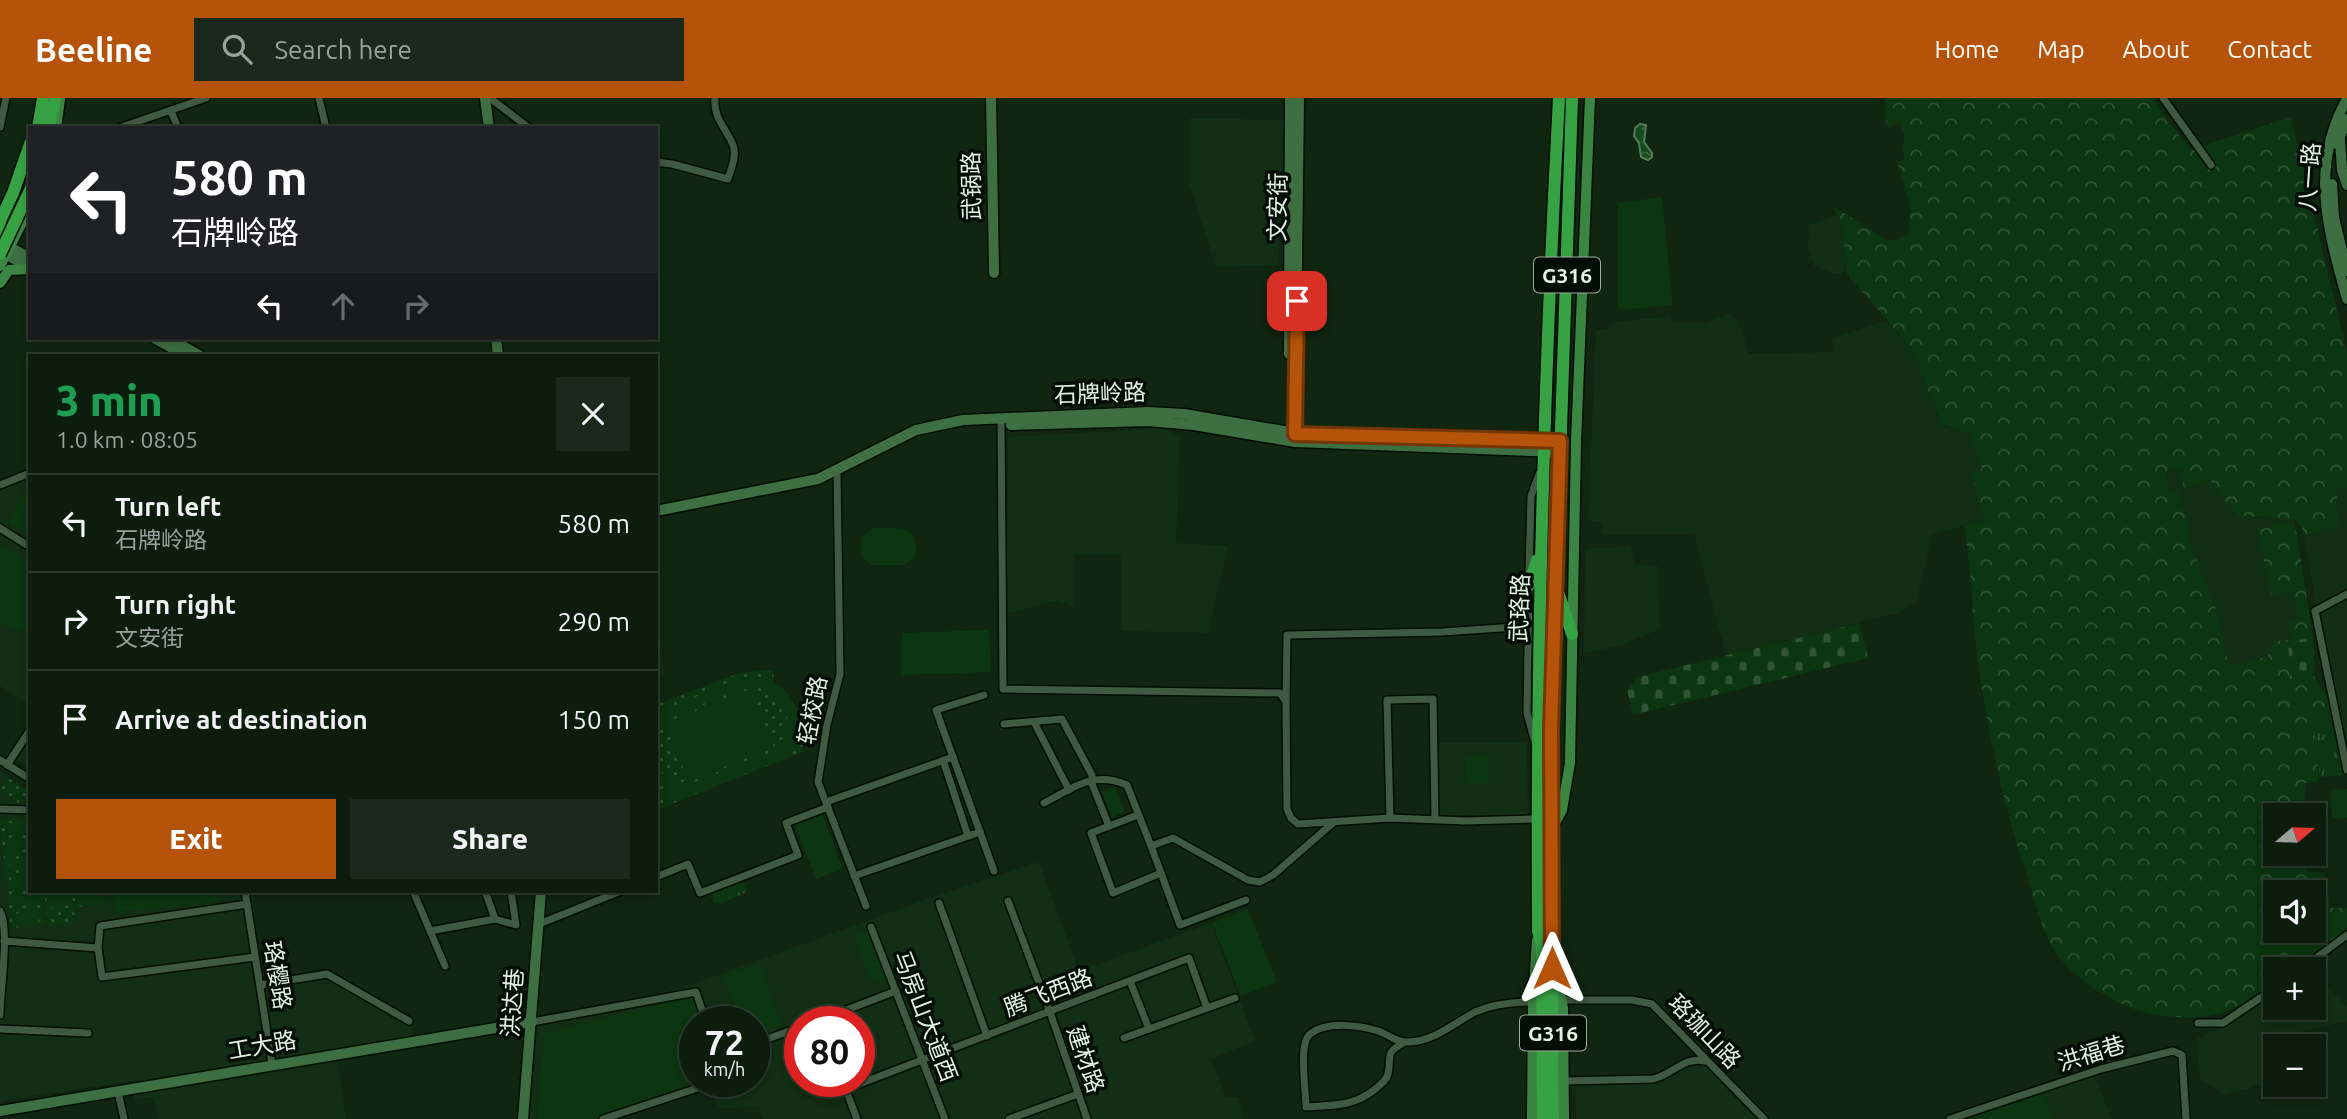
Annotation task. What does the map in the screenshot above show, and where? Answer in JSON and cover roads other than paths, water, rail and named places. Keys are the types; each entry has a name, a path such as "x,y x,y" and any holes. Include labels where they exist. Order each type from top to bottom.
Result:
{"highway":[{"path":"35,126 40,98"},
{"path":"55,126 57,98"},
{"name":"武珞路","path":"1544,1119 1542,946 1538,931 1537,751 1542,446 1559,98"},
{"name":"武珞路","path":"1553,1119 1551,730 1572,98"},
{"path":"0,223 28,148"},
{"path":"0,231 17,197 28,165"},
{"path":"3,250 28,194"},
{"path":"1529,585 1542,543"},
{"path":"1555,584 1572,634"}],"main road":[{"path":"488,98 488,126"},
{"name":"武锅路","path":"990,98 994,273"},
{"name":"文安街","path":"1290,98 1292,437"},
{"name":"文安街","path":"1292,437 1299,98"},
{"path":"1552,828 1562,810 1568,783 1581,284 1590,98"},
{"name":"八一路","path":"2347,99 2337,118 2330,144 2325,188 2347,299"},
{"path":"2347,119 2339,135 2330,219 2347,218"},
{"path":"2339,135 2342,170 2347,185"},
{"path":"0,266 3,250 28,210"},
{"name":"八一路","path":"2330,219 2347,271"},
{"path":"3,250 28,257"},
{"path":"3,250 28,267"},
{"path":"0,283 9,270 28,268"},
{"path":"158,340 183,354"},
{"path":"173,340 198,354"},
{"name":"石牌岭路","path":"658,517 803,489 837,474 899,438 930,426 954,421 1001,422 1163,413 1223,420 1292,437 1560,446"},
{"name":"石牌岭路","path":"658,511 837,474"},
{"name":"洪达巷","path":"523,1119 541,893"},
{"path":"1532,1119 1533,1002 1538,931"},
{"path":"1552,947 1562,1000 1564,1119"},
{"name":"工大路","path":"0,1111 532,1022"}],"street":[{"path":"0,127 6,98"},
{"path":"125,126 206,98"},
{"path":"319,98 326,126"},
{"path":"488,98 526,126"},
{"path":"658,162 728,179 734,157 733,146 717,117 715,98"},
{"path":"2163,98 2211,165"},
{"path":"171,111 177,126"},
{"path":"1001,422 1003,688 1275,692 1280,693 1286,702"},
{"path":"1537,751 1527,713 1528,626 1531,496 1542,466"},
{"path":"0,485 28,474"},
{"name":"轻校路","path":"837,474 840,674 827,725 818,782 866,906"},
{"path":"0,528 28,546"},
{"path":"2347,594 2315,611 2347,770"},
{"path":"1528,626 1441,632 1287,635 1288,814 1298,824 1390,818 1537,819"},
{"path":"984,695 936,710 994,871"},
{"path":"1390,818 1387,700 1433,699 1435,819"},
{"path":"1004,724 1062,719 1092,775 1109,827"},
{"path":"1034,722 1069,790"},
{"path":"28,733 4,763 28,778"},
{"path":"658,876 688,864 699,893 798,855 786,823 827,804 953,757"},
{"path":"943,760 968,835"},
{"path":"1044,803 1092,779 1108,778 1126,785 1181,925 1246,900"},
{"path":"0,809 28,810"},
{"path":"1138,815 1091,833 1113,894 1161,873"},
{"path":"1151,846 1173,838 1248,880 1260,882 1273,875 1335,821"},
{"path":"854,876 980,832"},
{"name":"珞樱路","path":"245,893 272,1064"},
{"path":"414,893 445,966"},
{"path":"486,893 495,919"},
{"path":"430,931 495,919 516,925 511,893"},
{"path":"539,924 616,893"},
{"name":"建材路","path":"1008,901 1087,1119"},
{"path":"939,902 987,1036"},
{"path":"247,904 100,926 98,948 102,976 255,957"},
{"path":"0,911 4,941 0,1015"},
{"name":"马房山大道西","path":"872,927 945,1119"},
{"path":"2318,957 2347,935"},
{"path":"4,941 98,948"},
{"name":"腾飞西路","path":"875,1075 987,1036 1189,958 1207,1008"},
{"path":"260,985 327,974 409,1021"},
{"path":"1130,981 1149,1029"},
{"path":"858,1006 896,991"},
{"path":"532,1022 696,992 701,1006"},
{"path":"2198,1023 2223,1023 2263,997"},
{"path":"1124,1038 1235,998"},
{"name":"珞珈山路","path":"1562,1000 1632,1000 1652,1004 1763,1119"},
{"path":"1403,1043 1379,1031 1353,1026 1318,1029 1308,1036 1303,1046 1306,1107 1338,1105 1366,1097 1386,1079 1388,1056 1391,1050 1403,1043 1437,1034 1488,1007 1533,1002"},
{"path":"0,1029 88,1034"},
{"name":"洪福巷","path":"1950,1119 2101,1069 2172,1051 2182,1055 2186,1119"},
{"path":"1564,1081 1653,1079 1665,1076 1690,1060 1706,1061"},
{"path":"118,1092 124,1119"},
{"path":"603,1119 679,1094"},
{"path":"1009,1119 1078,1094"},
{"path":"849,1097 857,1119"}],"water":[{"path":"1640,124 1646,125 1644,142 1652,153 1648,160 1641,157 1639,143 1634,136 1635,128"}]}
